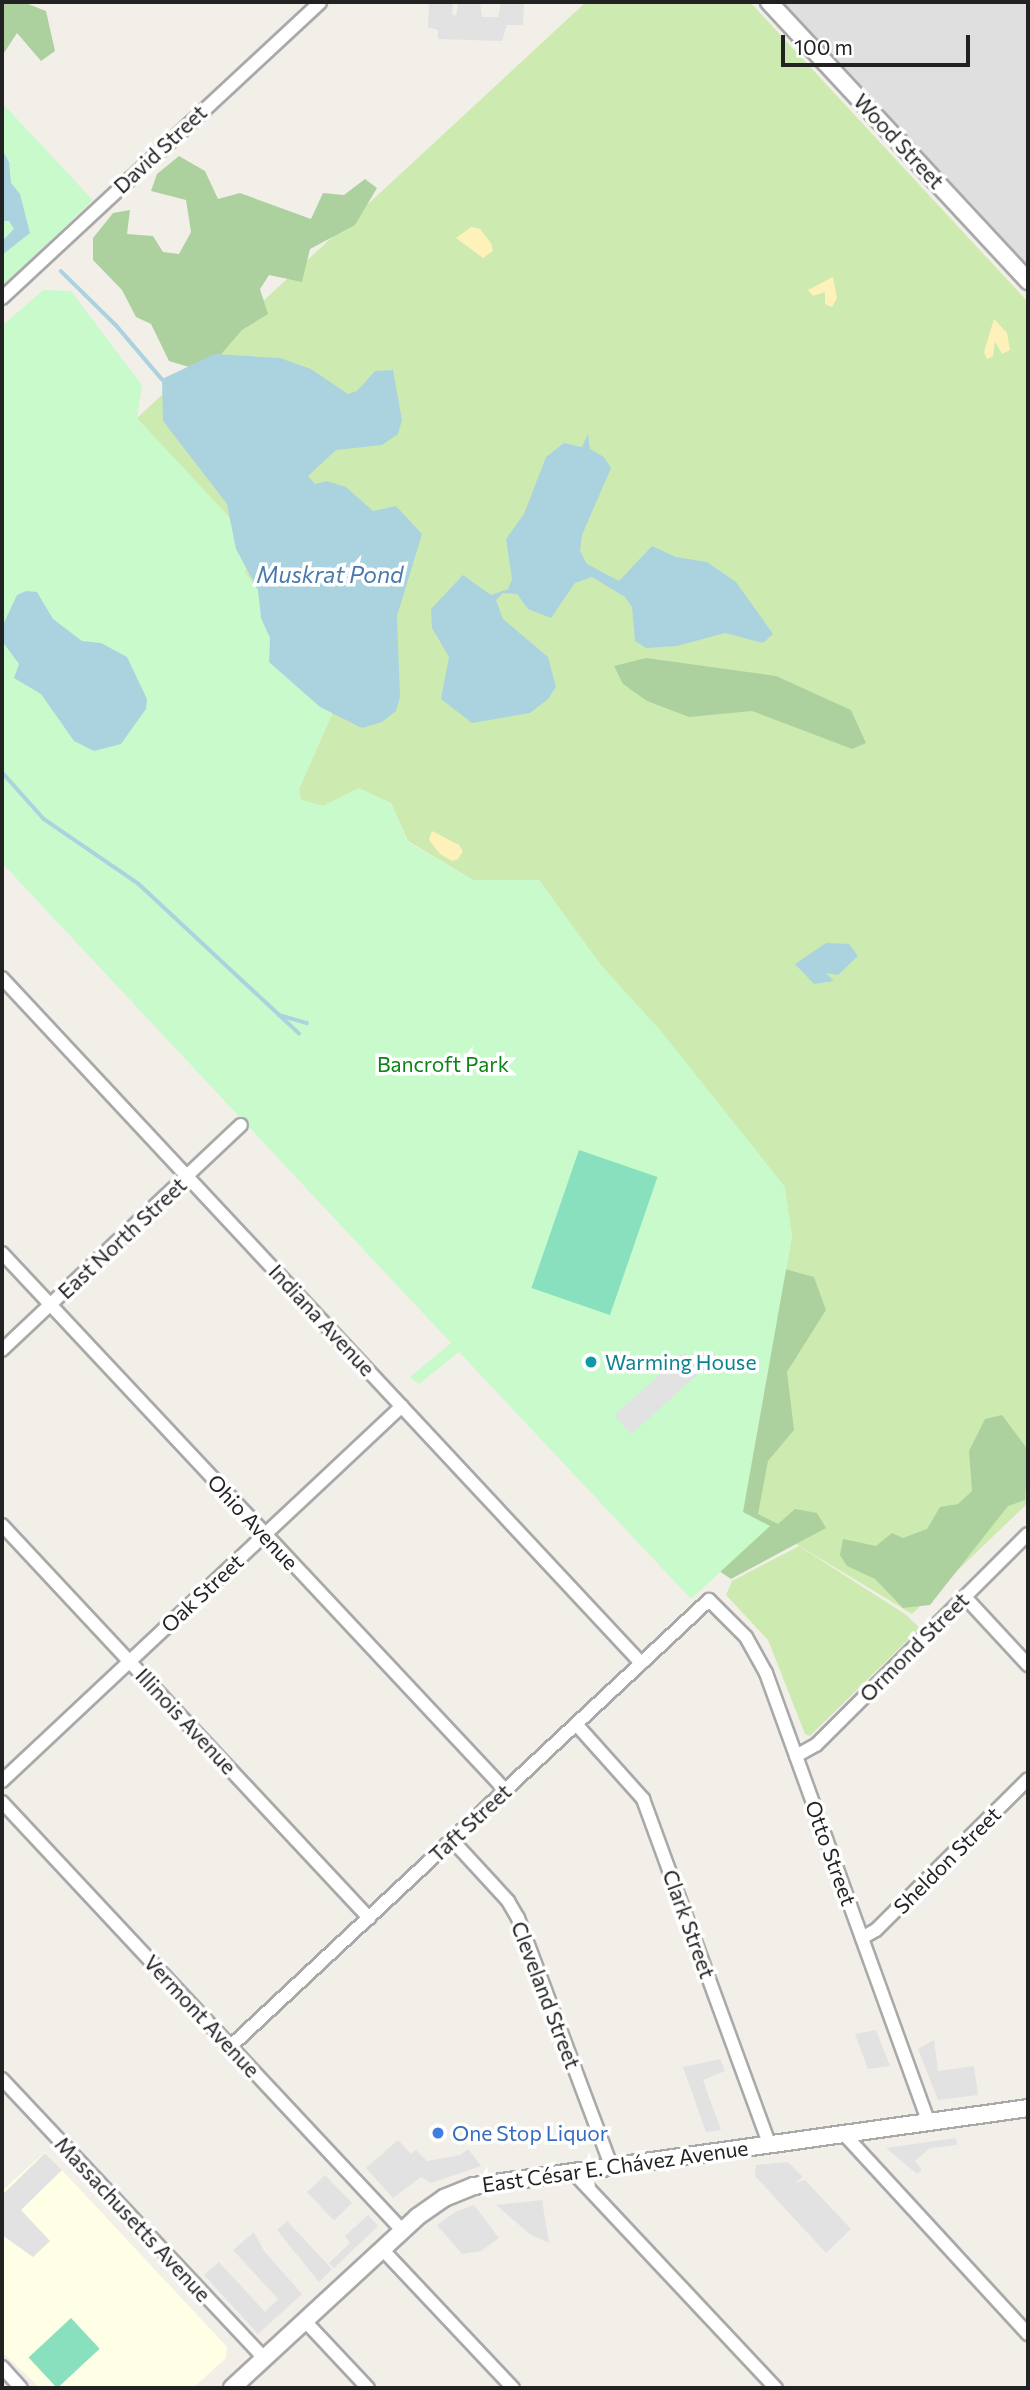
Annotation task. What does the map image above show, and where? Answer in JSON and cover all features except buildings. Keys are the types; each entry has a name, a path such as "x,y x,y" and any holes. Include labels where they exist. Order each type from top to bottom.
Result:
{"street":[{"name":"David Street","path":"2,298 320,2"},
{"name":"Wood Street","path":"769,2 1028,281"},
{"name":"Indiana Avenue","path":"2,978 640,1663"},
{"name":"East North Street","path":"2,1350 241,1125"},
{"name":"Ohio Avenue","path":"2,1252 505,1790"},
{"name":"Oak Street","path":"2,1781 402,1406"},
{"name":"Illinois Avenue","path":"2,1525 369,1918"},
{"name":"Ormond Street","path":"796,1756 816,1745 1028,1534"},
{"path":"965,1597 1028,1665"},
{"name":"Taft Street","path":"231,2046 709,1600"},
{"name":"Otto Street","path":"709,1600 757,1654 928,2121"},
{"name":"Clark Street","path":"576,1724 643,1799 769,2144"},
{"name":"Sheldon Street","path":"862,1938 876,1930 1028,1779"},
{"name":"Vermont Avenue","path":"2,1802 402,2230"},
{"name":"Cleveland Street","path":"452,1840 518,1918 611,2166"},
{"name":"Massachusetts Avenue","path":"2,2079 265,2359"},
{"name":"East César E. Chávez Avenue","path":"232,2388 430,2206 474,2186 1028,2108"},
{"path":"844,2134 1028,2334"},
{"path":"572,2171 776,2388"},
{"path":"382,2249 513,2388"},
{"path":"305,2321 369,2388"},
{"path":"2,2367 22,2388"}],"shaded area":[{"path":"429,2 453,2 452,14 456,16 458,2 480,2 482,17 498,17 501,2 524,2 523,25 507,25 502,41 438,39 438,30 428,27"},
{"path":"770,2 1028,2 1028,280"},
{"path":"685,1352 702,1371 631,1434 614,1416"},
{"path":"876,2030 890,2066 868,2069 855,2034"},
{"path":"934,2040 938,2071 974,2066 978,2095 938,2100 918,2049"},
{"path":"720,2059 725,2071 703,2080 721,2130 706,2132 683,2067"},
{"path":"956,2138 957,2145 930,2148 915,2161 922,2170 917,2174 886,2148"},
{"path":"398,2140 411,2154 416,2150 427,2161 460,2155 468,2149 481,2166 431,2183 421,2177 393,2198 366,2168"},
{"path":"45,2152 227,2347 226,2358 193,2388 40,2388 2,2352 2,2191"},
{"path":"45,2153 62,2170 21,2210 50,2241 33,2257 2,2235 2,2195"},
{"path":"788,2162 803,2177 794,2183 805,2180 851,2229 826,2253 755,2176 756,2165"},
{"path":"325,2175 352,2203 334,2220 307,2192"},
{"path":"542,2200 549,2243 531,2235 496,2205"},
{"path":"474,2205 499,2238 481,2251 462,2254 437,2225 455,2212"},
{"path":"368,2215 378,2226 334,2268 329,2263 350,2243 345,2236"},
{"path":"287,2221 332,2269 319,2282 277,2230"},
{"path":"254,2232 264,2251 302,2294 258,2334 204,2275 219,2262 265,2312 278,2299 233,2250"}],"green space":[{"path":"2,2 23,2 46,11 55,51 41,61 17,33 2,56"},
{"path":"586,2 750,2 1028,302 1028,1503 912,1614 743,1512 792,1236 539,880 473,880 408,841 391,803 323,806 301,800 299,789 332,714 137,418"},
{"path":"2,103 93,200 2,287"},
{"path":"179,156 205,171 218,199 240,193 311,219 323,193 344,195 365,179 377,188 355,225 310,249 302,282 269,275 260,289 268,314 242,330 217,359 189,367 169,361 151,324 136,317 122,290 93,260 93,238 113,213 130,210 127,234 153,236 163,252 179,254 191,232 186,200 151,191 157,174"},
{"name":"Bancroft Park","path":"43,290 71,291 142,385 137,418 255,545 245,572 258,590 261,618 270,638 269,662 332,714 299,789 301,800 323,806 359,788 391,803 408,842 473,880 539,880 601,965 660,1030 785,1187 792,1236 743,1512 770,1526 691,1599 459,1352 419,1384 410,1377 451,1343 2,863 2,326"},
{"path":"646,658 776,676 851,710 866,743 852,749 752,711 689,717 647,701 623,684 614,666"},
{"path":"579,1150 657,1177 610,1315 531,1288"},
{"path":"774,1266 814,1277 826,1310 787,1372 794,1430 768,1461 758,1514 778,1524 795,1509 817,1513 826,1528 731,1579 672,1539"},
{"path":"1002,1415 1028,1450 1025,1500 1008,1506 930,1605 903,1608 875,1579 847,1566 840,1555 843,1539 876,1546 892,1533 903,1538 927,1529 940,1507 958,1504 972,1491 969,1451 985,1419"},
{"path":"799,1546 905,1614 920,1628 810,1736 805,1734 768,1640 726,1595 732,1581"},
{"path":"71,2318 100,2349 58,2388 29,2358"}],"sand":[{"path":"471,227 480,229 491,243 493,251 483,258 456,238"},
{"path":"833,277 837,298 832,307 825,304 825,292 813,296 808,290"},
{"path":"994,319 1007,333 1010,350 1002,354 995,341 993,356 987,359 984,352"},
{"path":"432,831 459,845 463,851 458,859 452,861 440,854 429,840"}],"water":[{"path":"2,150 9,162 11,183 20,194 30,233 2,255 2,241 14,229 9,221 2,221"},
{"name":"Muskrat Pond","path":"215,354 280,358 311,369 348,394 357,391 375,371 393,370 402,420 398,434 382,445 336,450 308,476 315,484 327,481 346,487 373,511 396,506 422,534 397,616 400,697 396,711 382,722 362,728 320,707 269,662 270,638 261,618 258,590 236,549 227,504 163,421 162,379"},
{"path":"588,434 590,449 604,457 611,468 582,535 580,551 587,564 619,581 652,546 676,557 707,562 736,582 773,634 763,643 725,633 677,646 646,648 635,641 632,607 625,597 592,577 575,583 551,618 528,609 517,594 503,593 496,600 503,619 548,657 556,687 548,699 530,713 472,723 441,699 449,657 432,628 431,609 463,575 491,595 508,589 512,579 506,539 524,514 546,457 564,443 582,447"},
{"path":"26,591 37,592 53,619 82,641 101,643 127,657 147,699 146,709 121,744 94,751 74,741 41,694 14,678 19,664 2,641 2,627 17,595"},
{"path":"826,943 849,944 858,956 838,975 826,973 834,981 814,984 795,964"}],"waterway":[{"path":"61,271 116,325 162,379"},
{"path":"2,772 44,819 139,884 299,1033"},
{"path":"279,1015 307,1023"}],"place":[{"name":"Warming House","path":"591,1362"},
{"name":"One Stop Liquor","path":"438,2133"}]}
